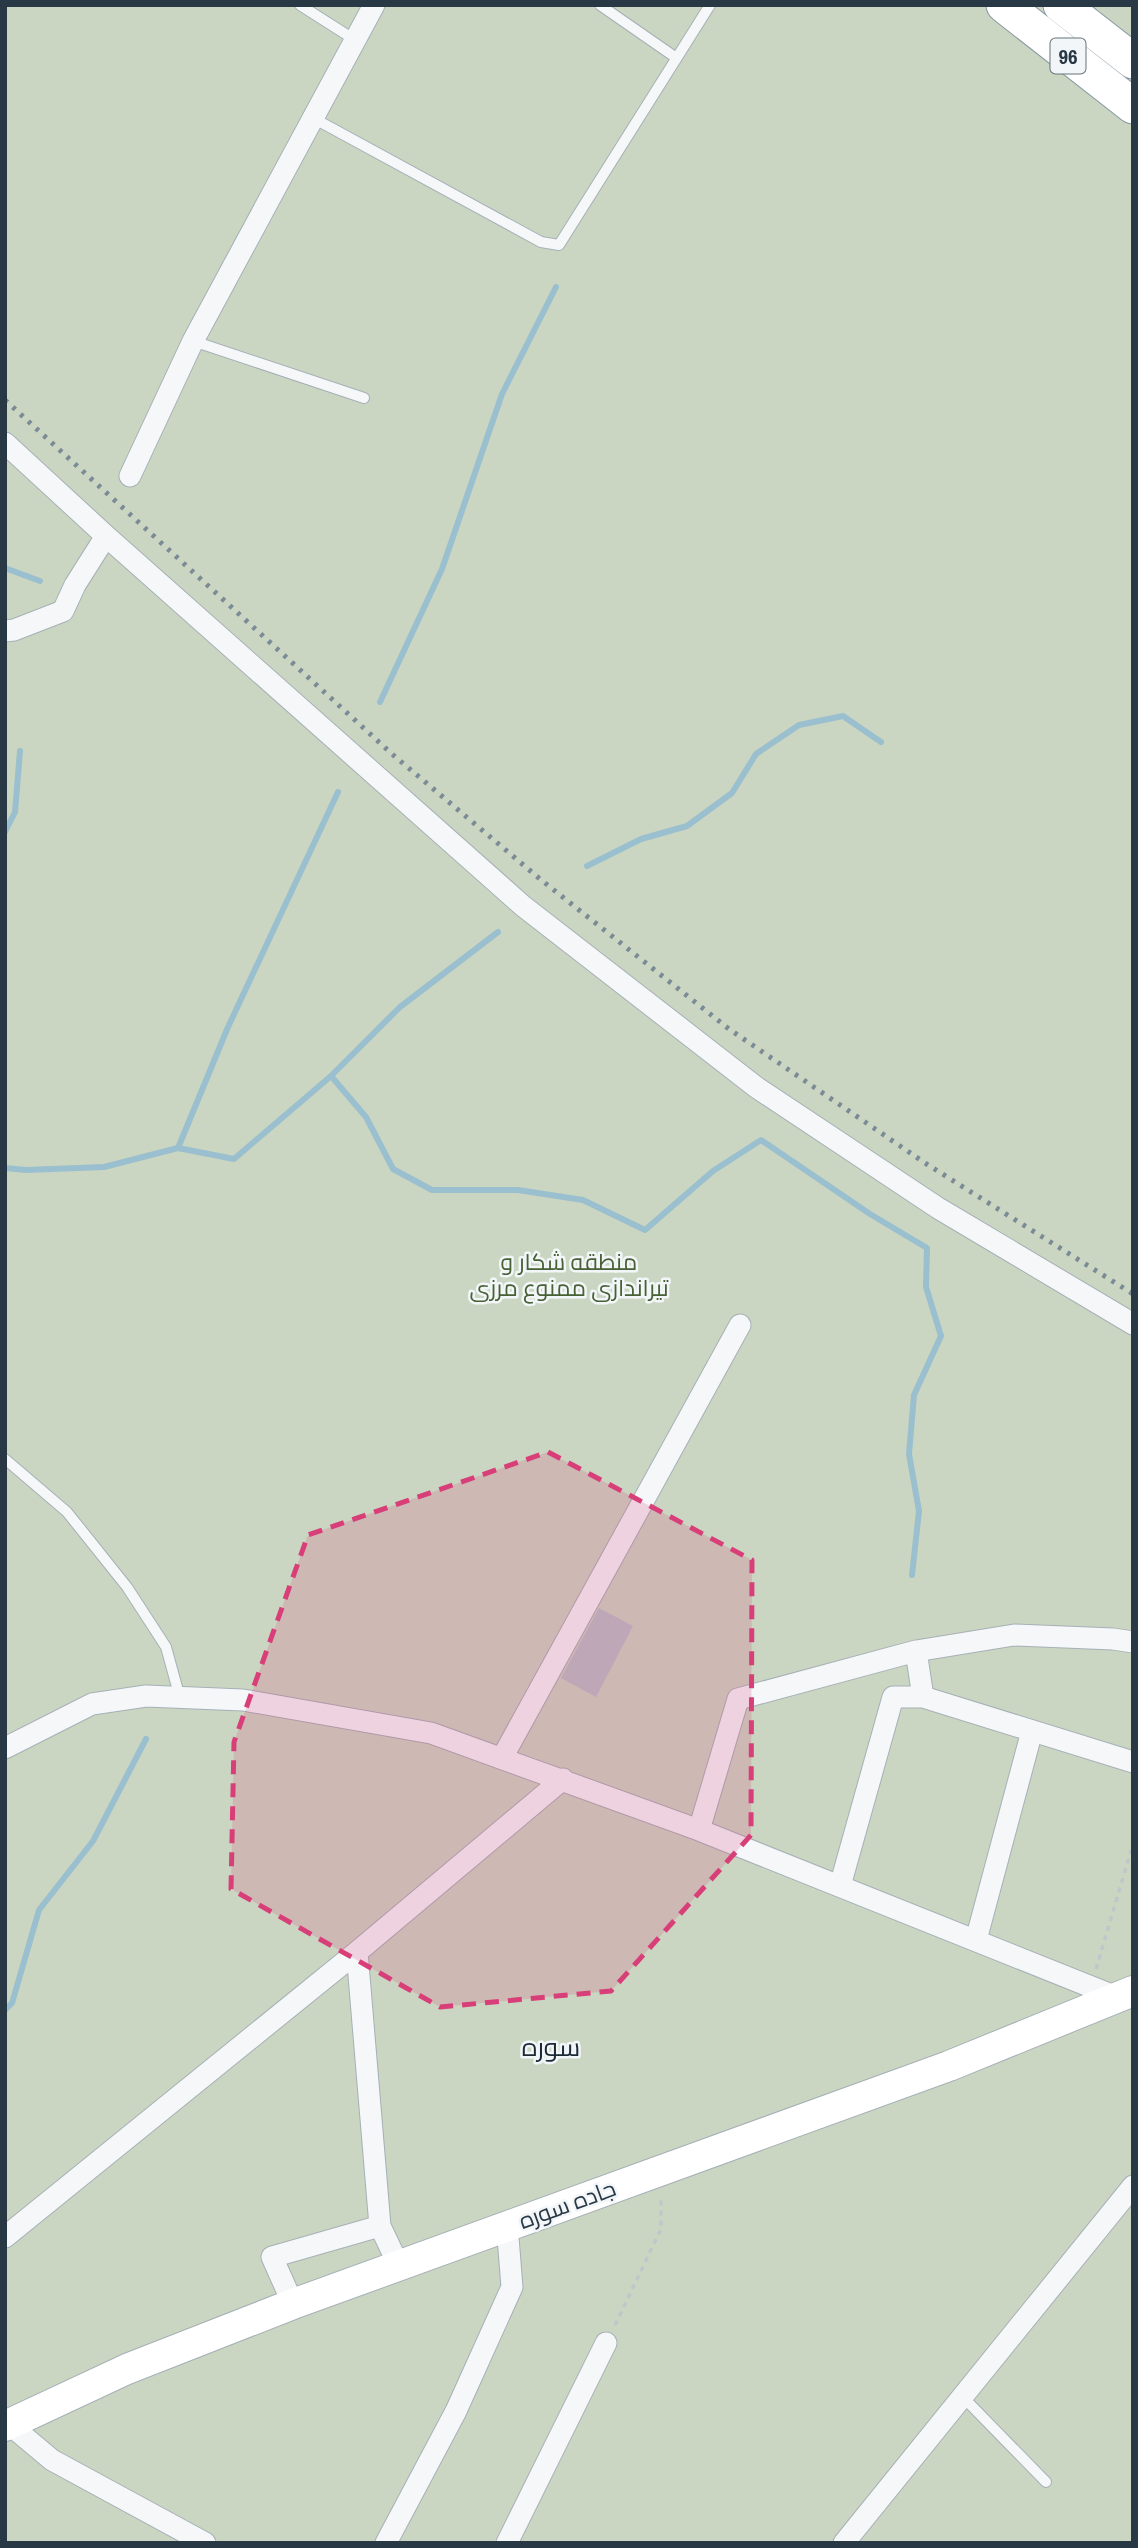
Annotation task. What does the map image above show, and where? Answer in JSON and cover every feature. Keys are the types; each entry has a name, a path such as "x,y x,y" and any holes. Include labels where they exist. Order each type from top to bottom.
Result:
{"highway":[{"name":"96","path":"1004,5 1133,106"},
{"name":"96","path":"1061,5 1133,61"}],"main road":[{"name":"جاده سوره","path":"7,2425 127,2369 293,2304 949,2066 1126,1994"}],"street":[{"path":"130,476 193,341 374,5"},
{"path":"5,443 523,906 756,1087 938,1208 1133,1324"},
{"path":"5,631 63,611 75,585 106,536"},
{"path":"502,1758 740,1325"},
{"path":"699,1830 738,1699 916,1651 1014,1635 1133,1642"},
{"path":"916,1651 923,1697"},
{"path":"5,1748 92,1704 146,1696 243,1700 431,1732 699,1830 1091,1986 1126,1994"},
{"path":"840,1886 893,1697 923,1697 1133,1762"},
{"path":"976,1940 1032,1731"},
{"path":"5,2237 357,1952 563,1779"},
{"path":"357,1952 380,2226 399,2266"},
{"path":"851,2540 963,2397 1126,2210 1133,2186"},
{"path":"386,2543 456,2411 512,2287 507,2225"},
{"path":"293,2304 272,2257 380,2226"},
{"path":"507,2543 606,2343"},
{"path":"7,2425 52,2460 205,2543"}],"lane":[{"path":"300,5 355,40"},
{"path":"600,5 675,57"},
{"path":"313,118 541,242 559,245 710,5"},
{"path":"193,341 364,398"},
{"path":"5,1460 66,1512 127,1587 166,1647 180,1698"},
{"path":"963,2397 1046,2482"}],"path":[{"path":"1091,1986 1133,1844"},
{"path":"606,2343 661,2229 661,2169"}],"highlighted area":[{"path":"548,1452 752,1560 751,1835 611,1991 440,2007 231,1889 234,1742 308,1535"}],"green space":[{"name":"منطقه شکار و تیراندازی ممنوع مرزی","path":"5,5 1133,5 1133,2543 5,2543"}],"building":[{"path":"599,1608 633,1626 596,1697 561,1678"}],"waterway":[{"path":"380,702 442,569 502,394 556,287"},
{"path":"5,568 40,581"},
{"path":"587,866 641,839 687,826 732,793 756,754 799,725 843,716 881,742"},
{"path":"5,832 15,812 20,751"},
{"path":"178,1148 228,1027 338,792"},
{"path":"5,1168 26,1170 104,1167 178,1148 234,1159 331,1076 400,1007 498,932"},
{"path":"331,1076 366,1117 393,1169 432,1190 518,1190 583,1200 645,1230 713,1171 761,1140 870,1214 927,1248 926,1287 941,1336 914,1395 909,1454 919,1511 912,1575"},
{"path":"5,2010 12,2003 39,1910 93,1841 146,1739"}],"railway":[{"path":"5,400 392,754 540,879 729,1029 925,1163 1133,1294"}],"district":[{"name":"سوره","path":"551,2046"}]}
